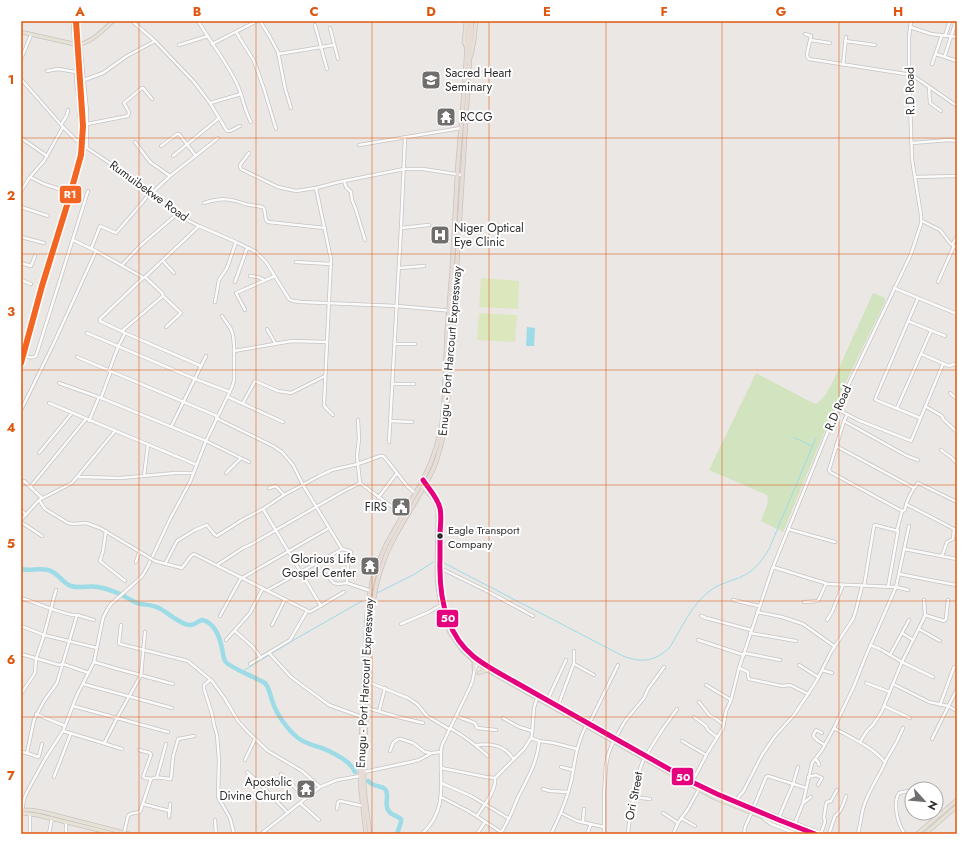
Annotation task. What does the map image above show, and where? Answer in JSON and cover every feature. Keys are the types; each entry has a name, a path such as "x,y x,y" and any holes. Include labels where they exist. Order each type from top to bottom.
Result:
{"highway":[{"name":"Enugu - Port Harcourt Expressway","path":"366,834 360,776 367,615 370,591 382,554 431,462 441,430 444,402 457,174 470,23"},
{"name":"Enugu - Port Harcourt Expressway","path":"370,834 364,787 364,772 373,598 382,565 390,547 437,460 446,425 469,64 470,23"}],"main road":[{"path":"21,32 77,44 86,42 95,37 113,21"},
{"path":"466,21 464,42 467,50"},
{"path":"469,64 474,41 476,21"},
{"path":"422,480 438,509 437,578 441,605 446,623 452,638 462,650 474,661 479,662"},
{"path":"420,484 436,496 439,502 439,574 446,614 458,641 484,666 558,706 587,725"},
{"path":"474,661 474,669"},
{"path":"484,666 487,670 715,798 815,834"},
{"path":"479,673 487,670"},
{"path":"692,784 737,802 753,811"},
{"path":"926,834 956,805 957,800"},
{"path":"917,834 956,805"},
{"path":"22,811 114,834"},
{"path":"22,811 49,813 129,834"},
{"path":"761,814 805,834"}],"street":[{"path":"73,21 77,44 76,72 79,98 79,116"},
{"path":"132,21 155,41 194,82 229,132 240,126"},
{"path":"196,21 200,24 234,78 251,122"},
{"path":"212,44 260,21 278,54 285,88 292,108"},
{"name":"R.D Road","path":"692,784 724,725 726,711 731,700 739,668 759,606 773,567 837,408 911,254 922,221 912,159 909,75 910,21"},
{"path":"932,64 950,21"},
{"path":"945,55 956,21"},
{"path":"315,25 327,68"},
{"path":"910,27 931,34 957,37"},
{"path":"330,28 338,59"},
{"path":"236,32 254,60 276,129"},
{"path":"805,34 811,36 807,54 809,59 909,75 929,86 957,106"},
{"path":"21,59 31,35"},
{"path":"178,45 208,36"},
{"path":"842,65 846,37"},
{"path":"810,40 830,43"},
{"path":"84,80 102,73 126,56 155,41"},
{"path":"845,42 875,45"},
{"name":"Rumuibekwe Road","path":"77,44 84,80 88,148 126,174 183,218 256,252 263,259 290,300 301,302 397,306 454,311"},
{"path":"278,54 334,45"},
{"path":"936,54 957,61"},
{"path":"47,70 58,69 76,72"},
{"path":"21,79 77,141"},
{"path":"929,86 930,103 941,111"},
{"path":"87,124 128,116 129,112 124,103 142,88 144,88 152,99"},
{"path":"210,103 241,94"},
{"path":"21,191 47,156 68,110"},
{"path":"173,156 219,118"},
{"path":"359,145 461,128"},
{"path":"161,146 179,134 196,156"},
{"path":"389,442 405,137"},
{"path":"21,138 47,156"},
{"path":"91,249 100,226 116,233 151,193 218,138"},
{"path":"912,143 949,140 957,141"},
{"path":"134,142 150,162 170,176"},
{"path":"249,153 240,165 241,169 283,189 300,191 404,169 419,169 462,175"},
{"path":"915,177 957,176"},
{"path":"30,177 59,189"},
{"path":"344,181 346,187 351,192 352,200 365,240"},
{"path":"316,188 330,251 331,264 324,406 333,415"},
{"path":"21,355 30,357 36,356 88,191"},
{"path":"204,203 219,199 238,201 264,208 266,220 268,222 325,228"},
{"path":"21,207 48,216"},
{"path":"122,265 141,245 177,214"},
{"path":"922,221 940,230 954,246"},
{"path":"199,226 100,319 100,321 201,366"},
{"path":"401,228 429,226"},
{"path":"938,282 957,236"},
{"path":"21,237 44,243"},
{"path":"73,240 144,278 162,293 162,296 181,313 166,327"},
{"path":"215,302 219,280 227,268 236,242"},
{"path":"235,282 244,254 249,248"},
{"path":"21,410 57,338 96,251"},
{"path":"21,263 31,266 35,256"},
{"path":"163,261 174,273"},
{"path":"296,262 331,264"},
{"path":"399,268 424,266"},
{"path":"250,276 258,277 264,280"},
{"path":"245,310 236,293 275,276"},
{"path":"21,280 31,284"},
{"path":"894,288 957,314"},
{"path":"89,421 100,398 124,332 162,296"},
{"path":"918,298 874,399 920,418"},
{"path":"22,811 26,796 35,776 63,731 94,662 103,618 115,600 143,575 190,482 206,441 228,397 233,383 234,341 232,332 222,316"},
{"path":"908,320 945,336"},
{"path":"267,329 275,343"},
{"path":"897,408 931,331"},
{"path":"87,333 195,379 230,392"},
{"path":"234,351 295,340 327,342"},
{"path":"395,344 415,344"},
{"path":"921,354 943,364 949,366 954,364 957,366"},
{"path":"171,427 206,356"},
{"path":"77,357 217,417 280,450 293,465 303,485 342,549"},
{"path":"837,408 880,429 911,441 943,364"},
{"path":"243,404 255,381 274,389 291,393 325,376"},
{"path":"59,383 206,441 249,462"},
{"path":"393,384 414,384"},
{"path":"950,393 957,399"},
{"path":"228,397 283,422"},
{"path":"49,403 197,465"},
{"path":"925,406 942,416 943,420 957,432"},
{"path":"39,453 72,413"},
{"path":"847,414 836,446 830,472 902,511"},
{"path":"31,486 86,419"},
{"path":"358,420 358,464 360,483 378,498 403,515"},
{"path":"390,421 412,422"},
{"path":"844,421 918,460"},
{"path":"42,536 21,521 39,500 69,485 77,478 115,431"},
{"path":"144,476 148,444"},
{"path":"836,446 914,488"},
{"path":"941,450 952,458 957,464"},
{"path":"165,564 177,541 194,530 207,525 217,536 284,495 319,476 382,456 386,459 408,488 415,493"},
{"path":"226,473 241,458"},
{"path":"77,478 121,478 194,473"},
{"path":"378,498 397,473"},
{"path":"24,480 42,498"},
{"path":"217,565 243,548 316,506 360,483"},
{"path":"888,587 898,532 897,530 902,511 905,510 906,504 917,483 920,483 957,502"},
{"path":"269,488 276,486 284,495"},
{"path":"39,500 44,509 68,523 86,523 100,528 139,553 155,561 182,568 194,554 307,611 311,612 344,592"},
{"path":"906,504 954,529 953,539 947,542 942,556"},
{"path":"263,509 321,606"},
{"path":"21,510 26,515"},
{"path":"737,802 762,755 775,736 794,715 808,694 834,646 855,615 863,586 874,525 897,530"},
{"path":"795,823 803,803 812,764 825,745 854,686 870,645 896,587 909,526"},
{"path":"220,616 241,578 329,528"},
{"path":"788,529 835,542"},
{"path":"106,532 100,561 125,581"},
{"path":"267,590 342,549 351,552 348,563 347,583"},
{"path":"904,549 957,559"},
{"path":"136,562 139,553"},
{"path":"773,567 826,584 896,587 908,590"},
{"path":"440,568 533,616"},
{"path":"899,574 956,585"},
{"path":"327,575 334,584 347,583 370,591"},
{"path":"804,602 818,601 826,584"},
{"path":"827,620 832,612 843,585"},
{"path":"226,640 252,611 263,588"},
{"path":"21,694 33,677 36,669 36,659 56,590"},
{"path":"21,598 75,616 77,615 94,620"},
{"path":"272,625 285,599"},
{"path":"733,600 759,606"},
{"path":"860,742 879,717 902,662 919,629 925,615 924,600"},
{"path":"925,615 944,621 946,619 948,600"},
{"path":"401,624 441,605"},
{"path":"250,664 270,654 290,640 307,611"},
{"path":"757,612 782,617 803,624 834,646"},
{"path":"27,753 36,714 57,683 77,615"},
{"path":"701,616 750,632 796,641"},
{"path":"890,655 909,620"},
{"path":"121,625 119,644 186,661 210,680 225,699 245,730 268,751 302,771 320,787"},
{"path":"21,626 44,635 97,648"},
{"path":"919,629 940,641"},
{"path":"235,631 253,647 261,658"},
{"path":"103,743 105,742 141,675 145,632"},
{"path":"902,633 913,640"},
{"path":"698,640 744,654 780,660"},
{"path":"870,645 933,677"},
{"path":"558,706 574,663 574,651"},
{"path":"21,654 59,665 63,664 89,673"},
{"path":"270,654 295,681 329,705 362,717"},
{"path":"547,701 566,660"},
{"path":"94,662 173,684"},
{"path":"422,834 434,820 439,808 441,797 440,752 443,741 468,693 474,677 474,669 479,662"},
{"path":"574,663 594,675"},
{"path":"551,834 561,813 571,782 581,734 618,665"},
{"path":"799,665 818,677"},
{"path":"474,677 484,666"},
{"path":"604,834 604,795 608,755 614,740 623,725 644,698 648,688 664,667"},
{"path":"940,705 954,667"},
{"path":"739,668 748,672 749,679 782,686 790,685 808,694"},
{"path":"822,670 832,673"},
{"path":"210,680 204,685 204,689 217,735 219,760 218,797 230,818 234,834"},
{"path":"368,682 413,700 427,716 476,744 488,756"},
{"path":"866,683 890,692"},
{"path":"83,684 172,708"},
{"path":"893,684 929,702 948,706 957,711"},
{"path":"706,685 731,700"},
{"path":"379,711 385,688"},
{"path":"932,739 957,690"},
{"path":"476,816 495,786 495,778 526,746 531,738 536,698"},
{"path":"699,702 710,716 724,725"},
{"path":"73,706 168,732"},
{"path":"884,706 910,718"},
{"path":"367,708 422,723"},
{"name":"Ori Street","path":"628,834 633,797 640,767 662,730 677,709"},
{"path":"36,714 65,726"},
{"path":"456,716 474,723 477,728 496,730"},
{"path":"694,717 717,737"},
{"path":"502,718 519,727 532,731"},
{"path":"834,728 874,751 885,762"},
{"path":"858,834 863,809 867,798 903,728"},
{"path":"822,733 816,730 813,736 825,745"},
{"path":"63,731 103,743 108,746 122,749"},
{"path":"54,777 71,734"},
{"path":"139,750 150,754 144,776 145,778 151,779 157,777 171,779 173,758 178,739 194,736"},
{"path":"531,738 577,749"},
{"path":"245,760 255,739"},
{"path":"390,751 392,743 398,739 401,739 413,743 425,752 440,752"},
{"path":"441,797 476,816 500,833 538,753 539,741"},
{"path":"682,741 706,756"},
{"path":"21,752 39,756 42,744"},
{"path":"157,777 166,744"},
{"path":"476,744 502,748 514,759"},
{"path":"364,772 419,760 432,753"},
{"path":"815,759 818,762 818,765"},
{"path":"561,767 573,770"},
{"path":"779,817 793,784 798,767"},
{"path":"441,768 495,778"},
{"path":"247,772 288,813"},
{"path":"281,774 306,798"},
{"path":"808,777 816,775 822,778 818,785"},
{"path":"262,834 320,787 337,780 360,776"},
{"path":"744,834 745,827 766,777 768,776 806,788"},
{"path":"124,833 128,816 130,814 140,812 151,779"},
{"path":"441,783 460,790 508,818"},
{"path":"543,789 568,792"},
{"path":"672,834 699,789"},
{"path":"761,814 774,815 822,834 827,802 831,801 837,790"},
{"path":"904,792 899,793 896,801 897,813 905,834"},
{"path":"829,834 835,816 840,812 846,796"},
{"path":"633,797 650,799"},
{"path":"803,803 811,797"},
{"path":"337,809 337,804 340,801 363,806"},
{"path":"300,803 319,820"},
{"path":"143,804 170,811"},
{"path":"169,817 170,804"},
{"path":"582,822 584,809"},
{"path":"561,813 574,820 604,827"},
{"path":"663,813 678,823"},
{"path":"30,814 30,834"},
{"path":"761,814 771,824 797,834"},
{"path":"49,834 52,818"},
{"path":"681,818 695,826"},
{"path":"216,820 216,834"},
{"path":"66,822 66,834"},
{"path":"477,834 485,822"},
{"path":"587,834 591,824"}],"green space":[{"path":"481,278 519,281 518,309 479,307"},
{"path":"873,293 885,298 885,302 841,392 783,532 761,521 768,502 767,495 709,470 756,373 816,404 821,399 833,381"},
{"path":"479,313 517,315 515,342 477,340"}],"water":[{"path":"527,327 535,328 534,346 526,346"}],"waterway":[{"path":"793,437 812,446"},
{"path":"442,562 623,656 636,660 648,660 659,656 670,647 688,616 704,596 721,584 739,578 750,572 762,560 769,549 816,438"},
{"path":"377,593 415,574 433,562"},
{"path":"21,569 48,570 55,573 65,583 71,586 95,587 112,591 137,603 159,608 187,625 192,625 202,620 206,621 213,627 218,635 225,661 237,669 265,683 277,712 290,731 305,742 332,752 350,765 355,772"},
{"path":"243,671 362,601"},
{"path":"368,781 373,785 385,789 387,796 387,808 389,812 401,819 397,834"}],"transit line":[{"name":"R1","path":"21,363 81,155 83,126 76,21"},
{"name":"50","path":"423,480 435,497 440,508 440,573 446,612 456,636 473,656 493,670 692,782 717,794 815,834"}],"place":[{"name":"Sacred Heart Seminary","path":"431,80"},
{"name":"RCCG","path":"446,117"},
{"name":"Niger Optical Eye Clinic","path":"440,235"},
{"name":"FIRS","path":"401,507"},
{"name":"Eagle Transport Company","path":"440,536"},
{"name":"Glorious Life Gospel Center","path":"370,566"},
{"name":"Apostolic Divine Church","path":"306,789"}]}
